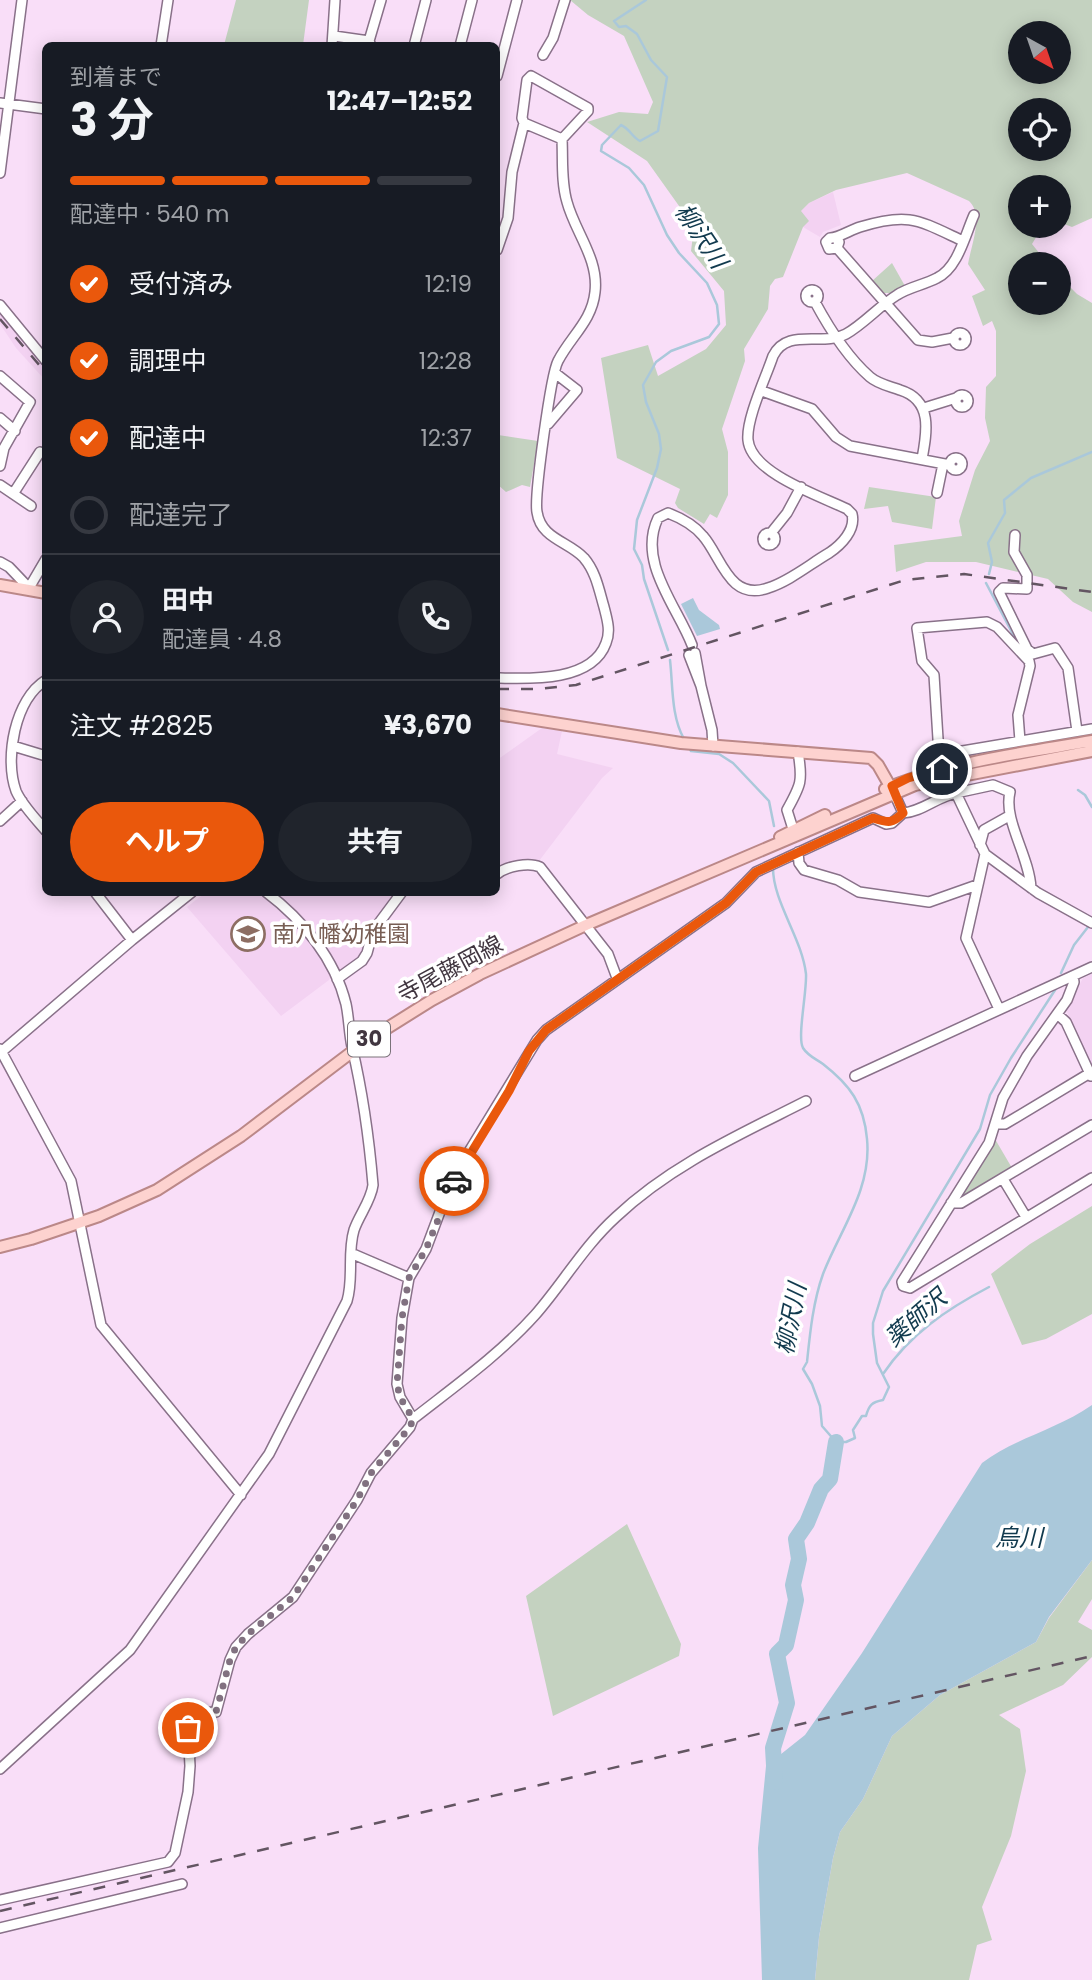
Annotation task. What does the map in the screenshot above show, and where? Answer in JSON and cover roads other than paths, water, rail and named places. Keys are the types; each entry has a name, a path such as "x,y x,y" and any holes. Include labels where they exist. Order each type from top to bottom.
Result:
{"main road":[{"path":"0,585 42,592"},
{"path":"500,714 681,743 871,758 893,790"},
{"name":"寺尾藤岡線","path":"0,1247 80,1223 158,1190 199,1165 353,1051 432,1000 480,974 893,790 908,778 942,769 1092,741"},
{"name":"寺尾藤岡線","path":"754,853 793,829 893,790 1092,751"}],"street":[{"path":"0,173 4,103 22,0"},
{"path":"162,42 168,0"},
{"path":"335,0 333,41 352,42"},
{"path":"370,42 381,0"},
{"path":"415,42 426,0"},
{"path":"461,42 472,0"},
{"path":"500,65 517,0"},
{"path":"543,55 553,38 565,0"},
{"path":"500,241 508,218 512,172 524,123 524,90 531,76 588,108 562,139 567,202 588,252 596,289 588,319 557,362 536,499 539,522 547,533 576,551 591,567 609,634 601,653 584,667 556,675 500,678"},
{"path":"4,103 42,108"},
{"path":"524,123 562,139"},
{"path":"713,746 691,650 653,557 654,530 663,514 678,516 698,531 730,579 743,587 765,589 841,543 853,525 852,514 766,468 751,452 749,431 773,356 780,346 793,339 836,338 846,334 906,290 943,274 954,262 974,215"},
{"path":"953,338 922,342 837,243 856,228 890,218 917,220 963,241"},
{"path":"815,302 836,338 870,377 912,395 924,408 927,423 922,459"},
{"path":"0,305 42,356"},
{"path":"547,425 577,390 555,373"},
{"path":"0,376 30,402 4,448 0,466"},
{"path":"762,391 812,410 845,443 865,450 947,464 937,494"},
{"path":"924,408 956,398"},
{"path":"0,418 15,430"},
{"path":"13,494 40,453"},
{"path":"0,485 31,506"},
{"path":"771,533 787,513 801,487"},
{"path":"1015,536 1013,552 1027,575 1027,589 1003,588 999,592 1030,666 1017,715 1020,741"},
{"path":"0,562 9,567 29,588 42,566"},
{"path":"1077,732 1068,668 1055,648 1032,653 1024,651 997,627 987,622 917,628 922,661 934,676 939,755 1077,732 1092,729"},
{"path":"42,683 32,690 19,712 13,746 13,780 22,801 42,826"},
{"path":"13,746 42,755"},
{"path":"793,829 787,810 801,786 798,752"},
{"path":"413,1419 400,1397 397,1384 402,1318 409,1278 426,1249 444,1201 463,1163 509,1091 529,1051 546,1030 726,903 756,872 873,818 886,824 941,796 993,785 1010,792 1007,805 1009,816 1030,872 1031,888"},
{"path":"893,790 903,813"},
{"path":"956,793 982,850 1031,888 1092,923"},
{"path":"0,821 22,801"},
{"path":"999,1009 966,938 977,886 984,830 1009,816"},
{"path":"798,852 799,863 804,870 838,880 859,892 929,902 977,886"},
{"path":"500,872 529,865 540,867 608,954 617,978"},
{"path":"98,896 132,940"},
{"path":"187,896 1,1051 71,1181 101,1325 241,1494"},
{"path":"0,1769 130,1650 241,1494 292,1413 342,1312 351,1287 354,1230 373,1185 366,1109 346,1004 326,957 296,917 271,896"},
{"path":"337,979 362,961 368,953 373,931 399,896"},
{"path":"855,1076 1092,967"},
{"path":"1073,976 1073,986 1057,1014 1027,1056 1003,1098 989,1143 902,1282 906,1288 1092,1178"},
{"path":"996,1124 1005,1124 1091,1076 1066,1022 1057,1014"},
{"path":"0,1900 162,1865 173,1857 188,1792 190,1766 187,1737 190,1721 198,1713 216,1712 236,1647 293,1597 357,1500 362,1485 410,1427 413,1419 494,1357 535,1315 579,1257 614,1218 642,1195 698,1156 806,1101"},
{"path":"951,1203 961,1203 1092,1125"},
{"path":"1003,1179 1026,1217"},
{"path":"353,1254 409,1278"},
{"path":"0,1928 181,1884"}],"water":[{"path":"693,598 699,610 719,625 720,629 697,636 681,604"},
{"name":"烏川","path":"1092,1405 1092,1560 1049,1617 1036,1642 940,1695 892,1736 863,1799 840,1832 819,1937 815,1980 762,1980 758,1848 766,1766 805,1735 862,1653 982,1463"}],"waterway":[{"name":"柳沢川","path":"646,0 614,21 619,27 626,26 637,34 651,60 667,77 658,131 640,141 621,125 602,145 601,151 629,168 644,185 667,235 679,253 707,283 717,305 719,324 709,337 671,351 656,362 643,385 646,402 659,434 661,449 657,468 637,520 634,549 642,565 644,579 668,650"},
{"path":"989,574 992,562 988,543 1005,513 1004,500 1031,478 1092,452"},
{"path":"986,583 1017,642"},
{"name":"柳沢川","path":"670,660 675,711 684,739"},
{"name":"柳沢川","path":"689,748 691,751 719,754 733,763 769,801 774,826"},
{"path":"1078,790 1085,795 1092,807"},
{"name":"柳沢川","path":"773,868 778,894 799,947 806,974 801,1034 803,1048 841,1080 854,1096 863,1115 867,1139 865,1175 853,1209 823,1274 812,1318 807,1362 803,1369 820,1406 822,1426 836,1442 855,1438 853,1430 862,1416 866,1416 874,1403 883,1400 889,1387 877,1363 873,1334 873,1323 883,1291 980,1129 990,1095 1011,1058 1057,987"},
{"path":"1061,973 1074,945 1088,927"},
{"name":"薬師沢","path":"883,1374 905,1347 930,1324 989,1287"},
{"name":"柳沢川","path":"775,1782 773,1748 787,1703 777,1654 786,1645 796,1600 793,1585 799,1559 796,1539 807,1523 821,1489 830,1479 836,1442"}],"railway":[{"path":"0,319 42,368"},
{"path":"500,689 576,685 905,580 964,574 1092,592"},
{"path":"0,1911 1092,1656"}],"place":[{"name":"南八幡幼稚園","path":"248,934"}]}
